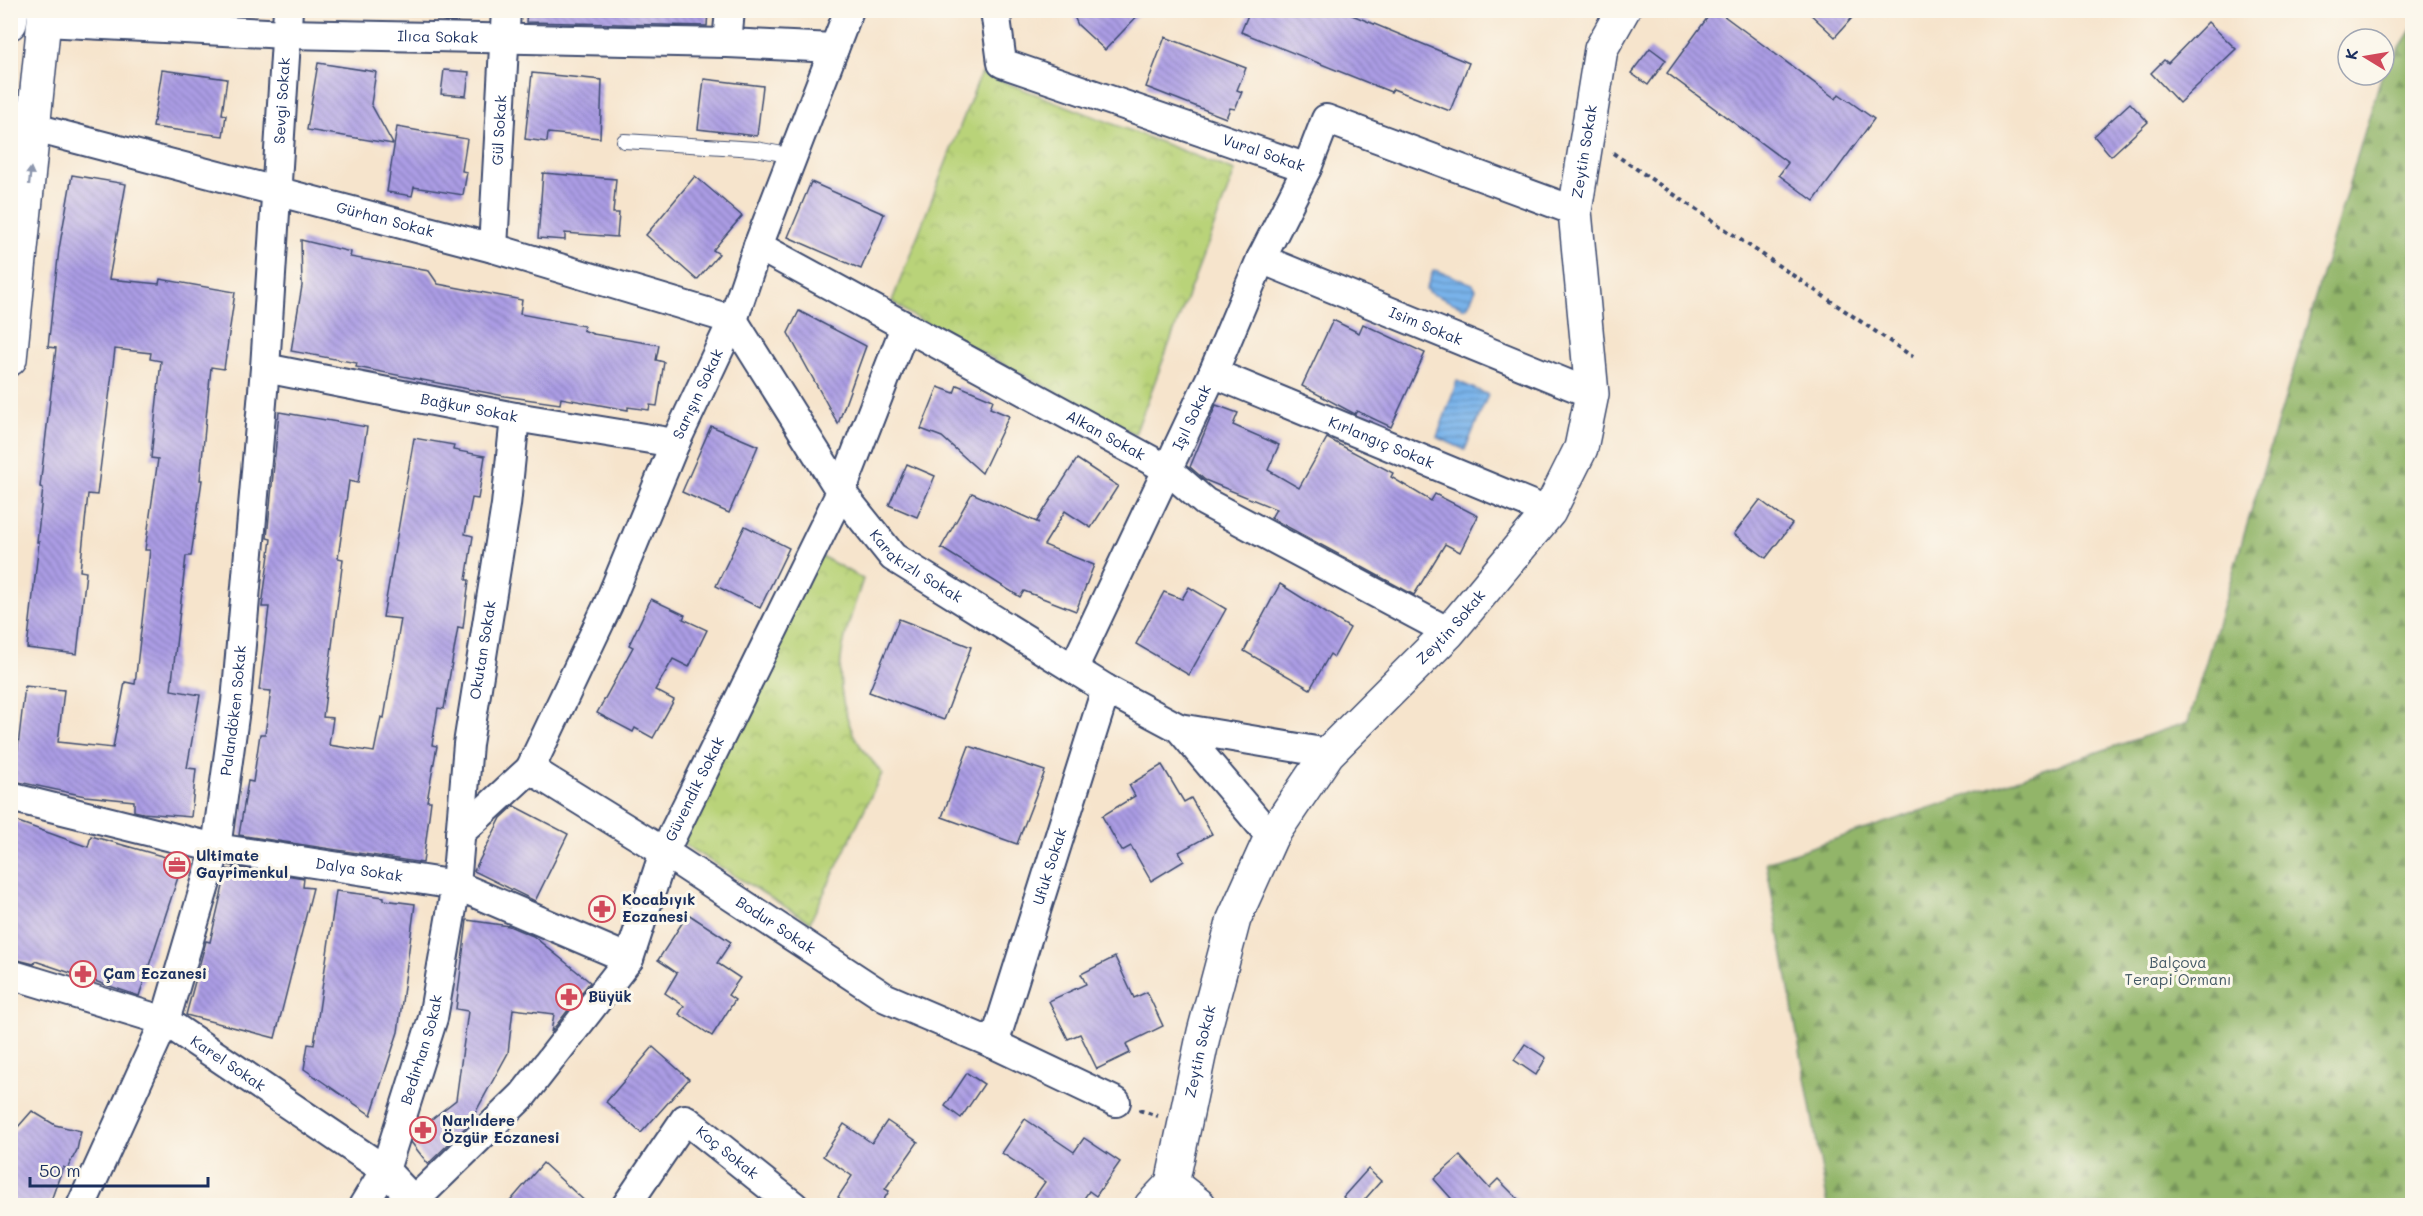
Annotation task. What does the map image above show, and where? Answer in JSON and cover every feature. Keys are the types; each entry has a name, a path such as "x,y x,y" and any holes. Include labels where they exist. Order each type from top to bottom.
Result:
{"street":[{"path":"10,23 12,10"},
{"name":"Gül Sokak","path":"494,248 506,10"},
{"path":"727,43 730,10"},
{"name":"Sarışın Sokak","path":"530,769 608,605 675,443 733,320 758,246 849,10"},
{"name":"Vural Sokak","path":"995,10 1002,63 1307,168 1326,119 1575,211"},
{"name":"Zeytin Sokak","path":"1161,1195 1186,1125 1204,1032 1234,919 1271,837 1328,753 1449,632 1549,512 1581,448 1592,394 1575,211 1601,48 1623,10"},
{"path":"10,359 35,128 44,16"},
{"name":"Ilıca Sokak","path":"44,16 287,22 504,39 727,43 834,48"},
{"name":"Sevgi Sokak","path":"278,190 287,22"},
{"name":"Gürhan Sokak","path":"35,128 494,248 733,320"},
{"name":"Işıl Sokak","path":"1074,668 1213,373 1261,259 1307,168"},
{"name":"Palandöken Sokak","path":"81,1206 165,1021 216,848 236,702 278,190"},
{"name":"Alkan Sokak","path":"758,246 1167,470 1206,502 1449,632"},
{"name":"Isim Sokak","path":"1261,259 1592,394"},
{"name":"Karakızlı Sokak","path":"733,320 841,492 892,557 1106,689 1179,728 1328,753"},
{"name":"Güvendik Sokak","path":"417,1204 523,1095 629,959 664,852 841,492 905,327"},
{"name":"Bağkur Sokak","path":"265,368 515,417 675,443"},
{"name":"Kırlangıç Sokak","path":"1213,373 1549,512"},
{"name":"Okutan Sokak","path":"456,885 468,744 506,504 515,417"},
{"name":"Ufuk Sokak","path":"994,1044 1106,689"},
{"name":"Karakızlı Sokak","path":"1179,728 1271,837"},
{"path":"460,833 530,769"},
{"name":"Bodur Sokak","path":"530,769 664,852 886,998 994,1044 1116,1102"},
{"name":"Dalya Sokak","path":"10,797 216,848 456,885 629,959"},
{"name":"Bedirhan Sokak","path":"363,1206 385,1170 434,1018 456,885"},
{"name":"Karel Sokak","path":"10,974 165,1021 385,1170 417,1204"},
{"name":"Koç Sokak","path":"626,1206 685,1119 794,1206"},
{"path":"1161,1195 1200,1206"}],"lane":[{"path":"624,141 756,149 793,156"}],"path":[{"path":"1586,134 1913,357"},
{"path":"1116,1102 1186,1125"}],"green space":[{"name":"Balçova Terapi Ormanı","path":"2412,28 2412,1205 1828,1205 1766,862 2188,722 2378,87 2396,87 2396,53"},
{"path":"981,73 1235,171 1135,434 911,315 892,301"},
{"path":"816,553 863,579 845,636 840,672 841,690 852,731 861,747 882,773 810,922 678,841"}],"water":[{"path":"1436,270 1473,284 1476,289 1468,306 1464,308 1428,292 1426,289 1433,271"},
{"path":"1457,381 1488,395 1465,450 1437,437"}],"building":[{"path":"527,10 708,10 707,26 526,22"},
{"path":"1071,10 1143,10 1105,50 1078,25"},
{"path":"1250,10 1340,10 1469,63 1450,111 1393,89 1391,92 1241,32"},
{"path":"1713,10 1836,99 1839,94 1874,119 1814,201 1779,175 1788,163 1667,73"},
{"path":"1806,10 1859,10 1835,37"},
{"path":"2208,22 2236,49 2179,103 2151,73 2164,60 2168,63"},
{"path":"1165,37 1246,68 1237,90 1242,92 1235,109 1230,108 1226,118 1146,87"},
{"path":"1650,48 1666,60 1648,85 1631,73"},
{"path":"318,63 376,72 371,104 393,144 307,130"},
{"path":"162,70 227,79 222,114 226,115 223,136 153,127"},
{"path":"444,70 469,72 466,96 441,94"},
{"path":"532,73 602,80 600,138 548,133 547,142 525,139"},
{"path":"704,79 763,86 757,136 698,129"},
{"path":"2130,103 2148,122 2111,156 2094,136"},
{"path":"397,127 467,139 462,171 467,172 463,195 414,187 412,196 387,192"},
{"path":"543,173 616,179 613,213 619,213 617,237 565,233 565,240 538,238"},
{"path":"72,175 126,184 109,279 159,284 160,279 235,292 224,369 211,367 200,480 202,480 191,556 186,556 171,690 200,695 187,768 196,769 191,817 143,813 134,811 134,801 85,796 14,781 25,686 64,690 58,742 113,748 125,682 135,684 150,550 145,550 158,459 151,458 161,361 150,359 151,353 115,349 97,495 88,494 80,571 86,572 77,654 27,648 39,542 37,542 43,488 40,487 56,348 48,347 59,249"},
{"path":"695,176 742,216 713,250 719,254 697,280 646,235"},
{"path":"811,182 884,214 861,269 788,237"},
{"path":"301,240 351,252 350,257 429,271 438,284 522,300 520,314 584,326 583,330 593,334 659,345 656,360 664,362 657,406 650,405 649,410 628,407 628,410 561,398 560,404 504,396 356,367 357,363 291,351 302,286"},
{"path":"799,311 866,346 838,424 788,333"},
{"path":"1333,320 1359,333 1363,324 1425,353 1391,427 1357,411 1355,414 1302,386"},
{"path":"957,385 993,400 990,408 1009,416 982,473 942,437 921,429 938,387 954,393"},
{"path":"1216,405 1238,413 1233,425 1279,445 1268,470 1299,488 1327,438 1393,473 1391,477 1431,501 1435,494 1478,516 1460,552 1445,544 1414,595 1271,518 1276,509 1205,480 1190,467"},
{"path":"279,412 367,427 358,483 349,481 338,558 343,559 323,717 333,718 329,745 374,752 381,717 384,718 401,619 383,617 414,438 454,445 453,450 485,456 478,499 472,498 465,534 473,536 466,580 469,580 463,628 458,627 444,709 438,708 432,745 437,746 427,801 431,801 423,863 239,835 248,781 253,782 260,734 265,734 271,691 259,690 269,607 262,607 271,539 267,538"},
{"path":"711,426 758,446 729,513 682,492"},
{"path":"1077,459 1118,486 1091,528 1065,511 1044,545 1094,565 1076,611 1024,591 1020,597 941,548 972,493 1039,523 1037,521"},
{"path":"907,464 935,476 917,517 889,505"},
{"path":"1760,500 1792,524 1766,558 1734,534"},
{"path":"745,526 789,548 760,608 716,586"},
{"path":"1280,584 1350,628 1334,657 1330,654 1310,689 1244,651"},
{"path":"1189,587 1226,609 1189,675 1136,644 1164,592 1182,599"},
{"path":"651,599 685,615 683,619 707,630 689,667 673,659 655,690 674,700 653,738 635,728 633,732 597,713 633,647 629,645"},
{"path":"899,619 971,647 944,720 869,692"},
{"path":"969,746 1045,771 1017,844 942,817"},
{"path":"1162,765 1184,802 1191,798 1212,834 1179,852 1184,861 1151,881 1131,846 1122,851 1102,816 1135,796 1129,785"},
{"path":"514,806 568,834 535,901 474,871 501,818"},
{"path":"10,819 88,847 91,836 183,862 139,996 35,961 34,964 10,958"},
{"path":"234,867 304,878 303,887 313,888 275,1038 186,1015 206,941 210,942 227,869 233,870"},
{"path":"336,891 384,897 384,900 415,904 398,1032 371,1115 304,1069 308,1044 314,1045"},
{"path":"688,914 731,942 717,963 740,978 728,995 735,1000 712,1036 679,1014 684,1006 665,993 677,973 658,960"},
{"path":"467,920 509,926 533,936 590,982 551,1032 554,1014 513,1009 508,1053 469,1124 428,1164 411,1142 414,1133 456,1100 468,1011 456,1009"},
{"path":"1115,957 1134,998 1147,992 1163,1026 1126,1044 1130,1053 1097,1069 1080,1034 1068,1039 1049,1001 1086,984 1081,974"},
{"path":"1525,1044 1546,1058 1536,1075 1514,1060"},
{"path":"653,1047 689,1079 641,1133 606,1102"},
{"path":"967,1073 984,1084 961,1118 945,1106"},
{"path":"32,1111 55,1125 81,1131 77,1150 67,1169 63,1167 49,1206 10,1206 10,1136"},
{"path":"1025,1119 1074,1152 1084,1138 1120,1162 1096,1196 1089,1191 1079,1206 1028,1206 1045,1182 1002,1153"},
{"path":"887,1121 918,1142 885,1189 889,1191 880,1206 850,1206 838,1197 852,1176 823,1156 844,1124 872,1143"},
{"path":"1460,1156 1489,1188 1498,1179 1525,1206 1458,1206 1434,1179"},
{"path":"543,1163 590,1206 506,1206"},
{"path":"1368,1169 1381,1181 1359,1206 1353,1206 1343,1197"}],"place":[{"name":"Ultimate Gayrimenkul","path":"177,865"},
{"name":"Kocabıyık Eczanesi","path":"602,909"},
{"name":"Çam Eczanesi","path":"83,974"},
{"name":"Büyük","path":"569,997"},
{"name":"Narlıdere Özgür Eczanesi","path":"423,1130"}]}
